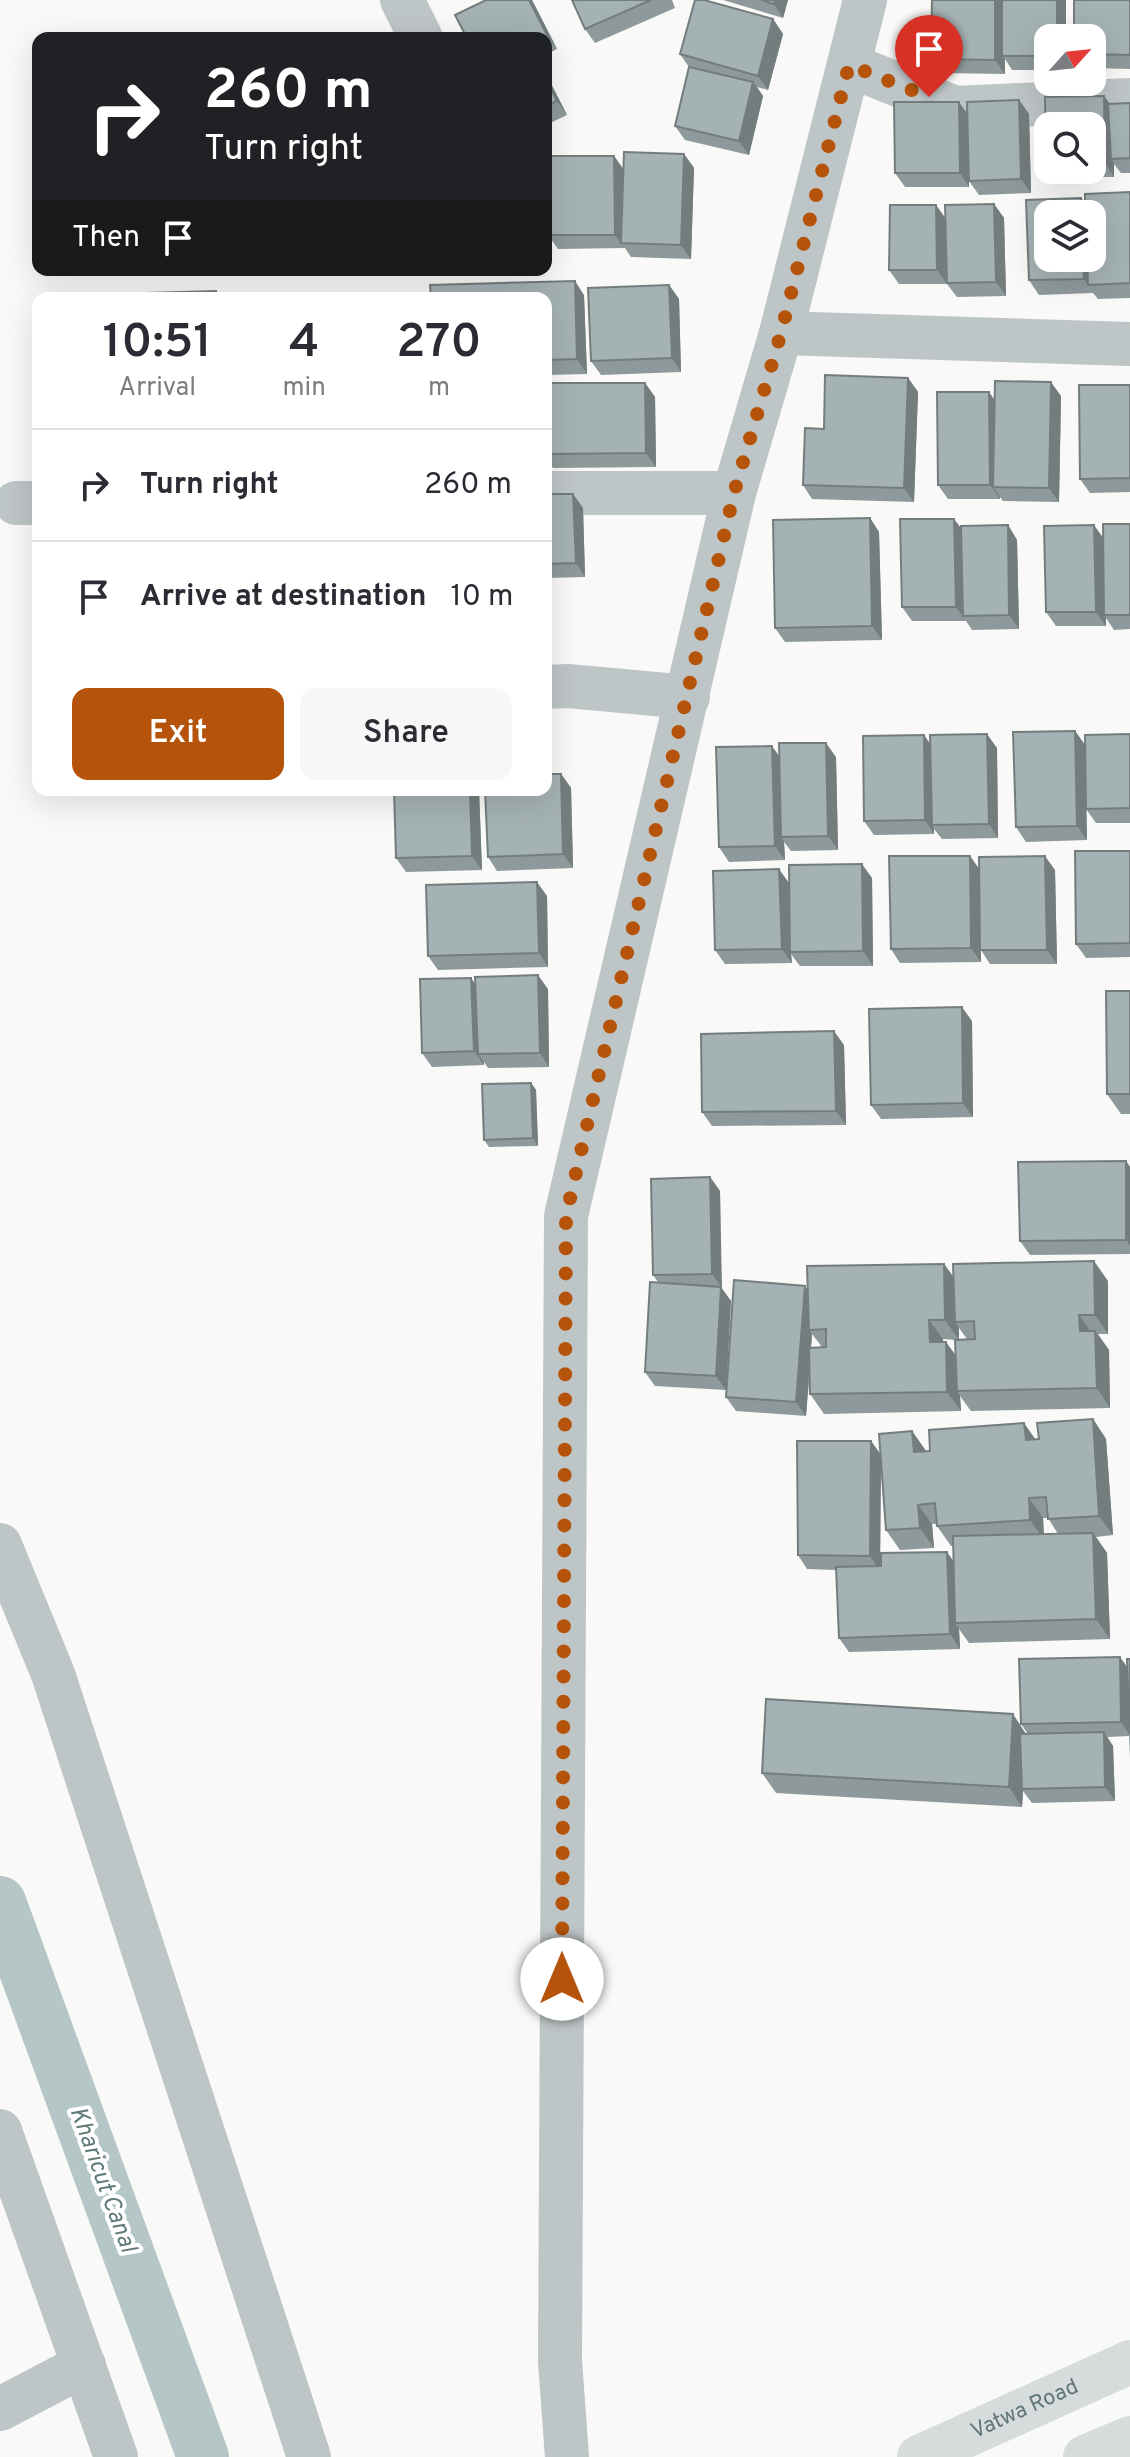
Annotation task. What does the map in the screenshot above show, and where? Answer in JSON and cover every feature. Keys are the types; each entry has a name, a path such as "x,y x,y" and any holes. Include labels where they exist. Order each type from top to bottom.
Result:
{"main road":[{"name":"Vatwa Road","path":"919,2457 1130,2362"},
{"path":"1085,2457 1130,2438"}],"street":[{"path":"402,0 418,32"},
{"path":"567,2457 560,2361 566,1216 734,493 781,333 865,0"},
{"path":"849,65 955,108 1130,100"},
{"path":"781,333 1130,344"},
{"path":"552,493 734,493"},
{"path":"552,687 688,697"},
{"path":"0,1545 53,1674 309,2457"},
{"path":"0,2131 116,2457"},
{"path":"0,2409 84,2365"}],"building":[{"path":"486,0 529,0 545,32 464,32 455,15"},
{"path":"572,0 651,0 585,29"},
{"path":"695,0 773,19 758,76 680,54"},
{"path":"932,0 995,0 995,60 931,59"},
{"path":"1002,0 1057,0 1057,24 1034,24 1034,56 1002,56"},
{"path":"1074,0 1130,0 1130,55 1106,54 1106,24 1074,24"},
{"path":"689,67 753,82 739,141 675,126"},
{"path":"1104,96 1104,112 1045,112 1045,97"},
{"path":"1019,100 1021,179 969,181 967,102"},
{"path":"894,102 959,102 960,173 895,173"},
{"path":"1130,103 1130,158 1111,159 1108,104"},
{"path":"624,152 684,154 681,245 621,243"},
{"path":"552,156 614,156 615,235 552,235"},
{"path":"1130,192 1130,283 1088,285 1088,272 1106,272 1106,200 1085,200 1085,194"},
{"path":"1081,198 1034,200 1034,272 1084,272 1084,279 1029,280 1026,200"},
{"path":"994,204 996,282 947,283 945,205"},
{"path":"890,205 936,205 937,270 889,270"},
{"path":"575,281 577,359 552,360 552,292 431,292 430,285"},
{"path":"669,285 672,358 591,361 588,288"},
{"path":"825,375 908,378 904,488 803,485 805,428 824,429"},
{"path":"995,381 1051,382 1049,488 993,487"},
{"path":"552,383 645,383 646,453 552,454"},
{"path":"1079,385 1130,385 1130,478 1080,479"},
{"path":"937,392 989,392 990,485 938,485"},
{"path":"552,494 573,494 576,563 552,564"},
{"path":"870,518 872,626 775,628 773,520"},
{"path":"900,519 954,519 956,607 902,607"},
{"path":"1103,524 1130,524 1130,615 1104,615"},
{"path":"1008,525 1009,615 963,616 961,526"},
{"path":"1094,525 1096,612 1046,612 1044,526"},
{"path":"1075,731 1077,826 1016,827 1013,732"},
{"path":"987,734 989,824 932,825 930,735"},
{"path":"1130,734 1130,808 1086,809 1085,735"},
{"path":"924,735 925,820 864,821 863,736"},
{"path":"779,743 826,743 828,836 781,837"},
{"path":"772,746 775,846 719,847 716,747"},
{"path":"552,774 561,774 563,854 488,857 485,796 552,796"},
{"path":"394,796 470,796 472,856 396,858"},
{"path":"1075,851 1130,851 1130,943 1076,944"},
{"path":"889,856 970,856 971,948 891,949"},
{"path":"1045,856 1047,950 980,950 979,857"},
{"path":"862,864 863,951 790,952 789,865"},
{"path":"779,869 782,949 715,950 713,871"},
{"path":"537,882 539,953 428,956 426,885"},
{"path":"538,975 540,1053 478,1054 475,977"},
{"path":"471,978 474,1051 422,1053 420,979"},
{"path":"1106,991 1130,991 1130,1094 1107,1094"},
{"path":"962,1007 963,1103 871,1105 869,1009"},
{"path":"834,1031 836,1111 702,1112 701,1034"},
{"path":"531,1083 533,1138 484,1140 482,1084"},
{"path":"1126,1161 1126,1240 1020,1241 1018,1162"},
{"path":"710,1177 712,1274 653,1275 651,1179"},
{"path":"1094,1261 1095,1315 1079,1315 1080,1331 1095,1331 1097,1388 957,1391 955,1340 975,1339 974,1321 955,1322 953,1264"},
{"path":"944,1264 945,1320 929,1320 930,1342 946,1342 947,1392 810,1394 809,1348 826,1347 826,1329 809,1330 807,1266"},
{"path":"734,1280 805,1286 796,1402 726,1397"},
{"path":"650,1282 721,1287 716,1376 645,1372"},
{"path":"1093,1419 1099,1516 1048,1519 1046,1497 1029,1498 1030,1520 937,1526 935,1503 918,1505 920,1528 886,1530 879,1434 912,1431 914,1452 930,1451 929,1430 1024,1423 1026,1440 1039,1439 1037,1423"},
{"path":"797,1441 871,1441 870,1556 798,1555"},
{"path":"1093,1533 1096,1619 955,1623 953,1536"},
{"path":"947,1552 950,1634 839,1638 836,1567 881,1566 881,1553"},
{"path":"1120,1657 1121,1722 1021,1724 1019,1659"},
{"path":"1127,1659 1130,1659 1130,1715 1129,1715"},
{"path":"766,1699 1013,1714 1009,1787 762,1773"},
{"path":"1104,1732 1105,1787 1022,1789 1020,1734"}],"waterway":[{"name":"Kharicut Canal","path":"0,1902 203,2457"}],"route":[{"path":"562,1979 566,1216 734,493 781,333 849,65 929,97"}]}
